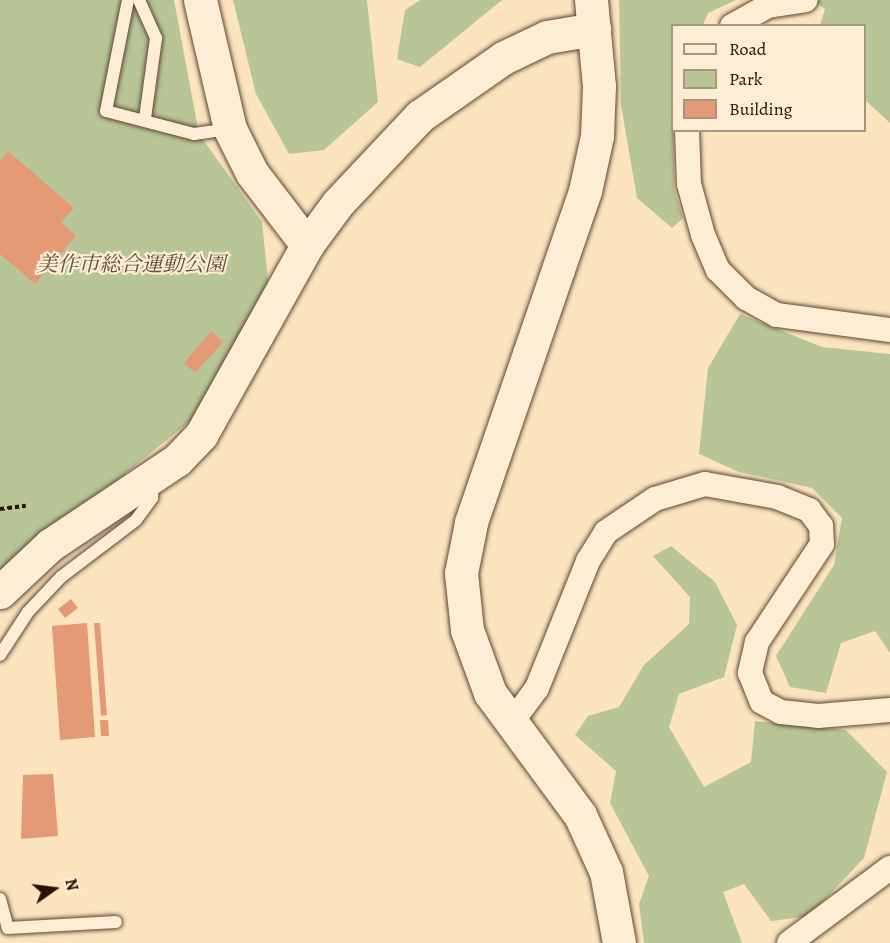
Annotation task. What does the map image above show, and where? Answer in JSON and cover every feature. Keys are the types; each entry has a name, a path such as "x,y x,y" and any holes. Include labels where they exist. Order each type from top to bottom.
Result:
{"street":[{"path":"200,0 230,129 252,173 307,245"},
{"path":"736,24 768,6 806,0"},
{"path":"0,592 50,545 153,477 201,435 307,245 389,146 463,82 593,15 597,136 585,191 471,523 461,573 466,630 490,693 580,815 606,872 620,943"},
{"path":"687,132 689,184 703,235 718,270 739,291 777,315 890,330"},
{"path":"512,722 537,688 588,561 606,532 654,499 705,484 777,497 809,510 821,526 822,544 757,642 750,673 762,702 781,712 818,716 890,710"},
{"path":"789,943 890,868"}],"lane":[{"path":"128,0 106,111 145,118 194,134 230,129"},
{"path":"139,0 156,38 145,118"},
{"path":"0,655 28,612 61,577 136,520 152,498 153,477"},
{"path":"0,899 8,928 116,922"}],"path":[{"path":"0,508 26,506"}],"green space":[{"name":"美作市総合運動公園","path":"0,0 174,0 199,134 262,222 269,289 195,417 0,575"},
{"path":"233,0 367,0 378,102 324,150 289,154 256,94"},
{"path":"420,0 502,0 420,67 397,59 405,10"},
{"path":"619,0 736,0 708,13 703,24 671,24 671,132 673,132 674,189 683,218 672,228 637,198 621,105"},
{"path":"812,0 890,0 890,123 866,101 866,24 820,24 825,9"},
{"path":"740,314 822,347 890,354 890,653 875,631 841,643 826,693 790,687 776,656 834,565 842,518 812,488 739,472 699,454 708,368"},
{"path":"671,546 715,582 737,625 724,677 679,694 669,727 704,787 751,762 755,721 846,730 887,772 864,858 809,916 771,921 744,884 723,892 742,943 644,943 639,904 649,876 610,803 616,771 575,735 588,716 619,707 644,665 689,624 690,597 653,556"}],"building":[{"path":"8,151 74,208 61,222 76,236 35,284 0,254 0,161"},
{"path":"211,331 223,342 195,373 184,363"},
{"path":"71,599 78,608 65,618 58,609"},
{"path":"87,623 95,737 60,740 52,626"},
{"path":"94,623 100,623 107,715 101,716"},
{"path":"100,720 108,720 109,736 101,736"},
{"path":"53,774 58,836 21,839 23,775"}]}
